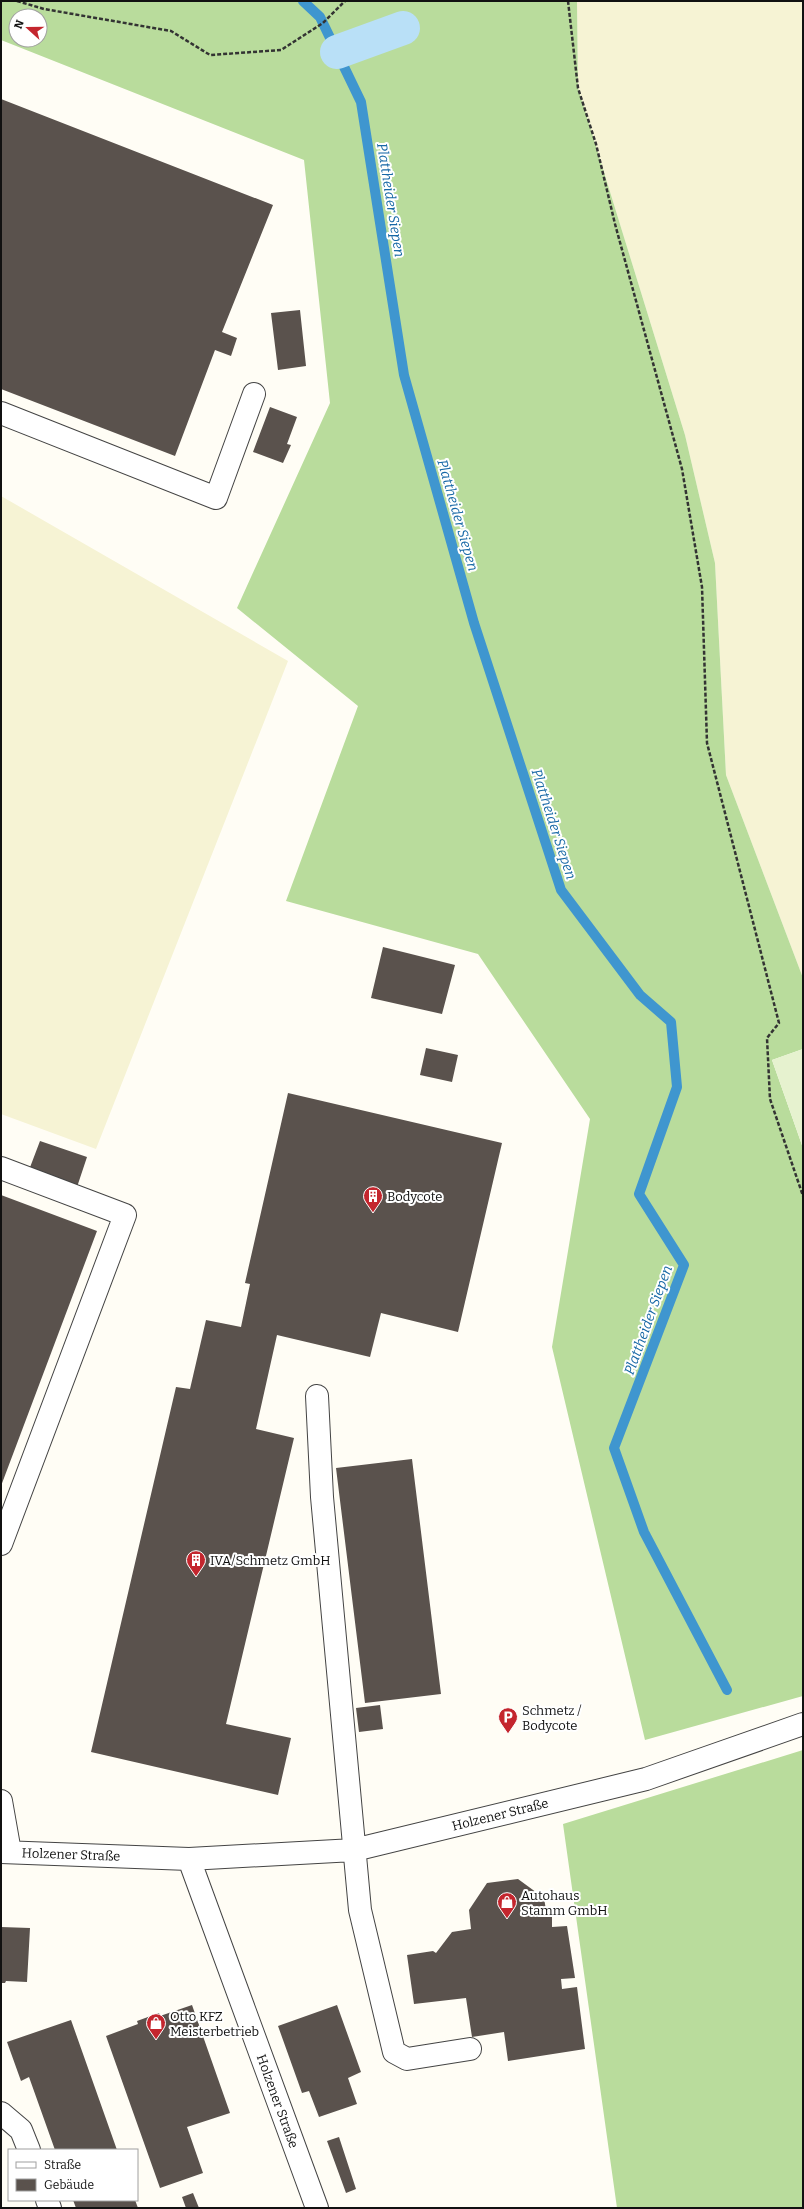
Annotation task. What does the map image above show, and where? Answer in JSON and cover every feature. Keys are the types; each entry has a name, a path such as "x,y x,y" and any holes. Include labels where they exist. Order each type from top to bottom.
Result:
{"street":[{"path":"1,413 216,498 254,394"},
{"path":"1,1168 125,1215 1,1544"},
{"path":"317,1396 322,1497 360,1910 394,2052 407,2059 470,2049"},
{"name":"Holzener Straße","path":"5,1852 189,1859 354,1850 646,1779 803,1724"},
{"path":"1,1801 5,1852"},
{"name":"Holzener Straße","path":"189,1859 317,2208"},
{"path":"1,2113 21,2130 29,2149"}],"path":[{"path":"17,1 44,9 171,31 210,55 281,50 323,24 345,1"},
{"path":"568,1 578,88 596,144 615,224 682,469 702,587 707,743 779,1023 767,1038 770,1099 803,1196"}],"shaded area":[{"path":"577,1 803,1 803,978 726,775 715,563 685,435 578,88"},
{"path":"1,496 288,661 96,1149 1,1114"}],"green space":[{"path":"1,1 577,1 578,88 685,435 715,563 726,775 803,978 803,1049 772,1060 803,1148 803,1696 645,1740 552,1347 590,1119 478,954 286,901 358,706 237,608 330,403 304,160 21,48 48,48 48,8 8,8 8,43 1,40"},
{"path":"803,1049 803,1148 772,1060"},
{"path":"803,1750 803,2208 617,2208 563,1824"}],"building":[{"path":"1,99 273,205 222,332 237,338 231,356 215,350 175,456 1,389"},
{"path":"300,310 306,366 278,370 271,313"},
{"path":"270,407 297,417 287,444 291,445 283,463 253,452"},
{"path":"383,947 455,965 442,1014 371,998"},
{"path":"426,1048 458,1055 452,1082 420,1075"},
{"path":"288,1093 502,1143 458,1332 381,1313 370,1357 277,1335 256,1429 294,1438 226,1724 291,1738 278,1795 91,1752 176,1387 190,1389 206,1320 241,1327 250,1284 245,1283"},
{"path":"40,1141 87,1157 77,1187 29,1170"},
{"path":"1,1195 97,1231 1,1486"},
{"name":"IVA/Schmetz GmbH","path":"412,1459 441,1694 365,1703 336,1468"},
{"path":"380,1705 383,1729 359,1732 356,1708"},
{"path":"518,1879 544,1898 546,1910 552,1913 552,1927 567,1926 575,1978 561,1979 562,1989 577,1987 585,2049 508,2061 504,2032 472,2037 466,1998 414,2004 407,1955 433,1951 436,1953 452,1932 471,1929 469,1910 487,1883"},
{"path":"1,1927 30,1928 27,1982 6,1981 5,1983 1,1983"},
{"path":"192,2005 230,2113 187,2127 203,2173 160,2188 106,2036 138,2024 137,2021 159,2013 160,2016"},
{"path":"337,2005 361,2072 348,2078 357,2104 319,2117 309,2091 302,2093 278,2026"},
{"path":"71,2020 117,2149 55,2149 29,2077 21,2081 7,2042"},
{"path":"339,2137 356,2189 346,2193 327,2141"},
{"path":"193,2193 199,2208 186,2208 182,2197"},
{"path":"73,2201 135,2201 138,2208 76,2208"}],"waterway":[{"name":"Plattheider Siepen","path":"303,1 320,17 361,102 404,375 474,623 561,890 640,995 671,1022 677,1087 639,1194 684,1265 614,1448 644,1532 727,1690"},
{"path":"337,52 403,28"}],"place":[{"name":"Bodycote","path":"373,1213"},
{"name":"IVA/Schmetz GmbH","path":"196,1577"},
{"name":"Schmetz / Bodycote","path":"508,1734"},
{"name":"Autohaus Stamm GmbH","path":"507,1919"},
{"name":"Otto KFZ Meisterbetrieb","path":"156,2040"}]}
